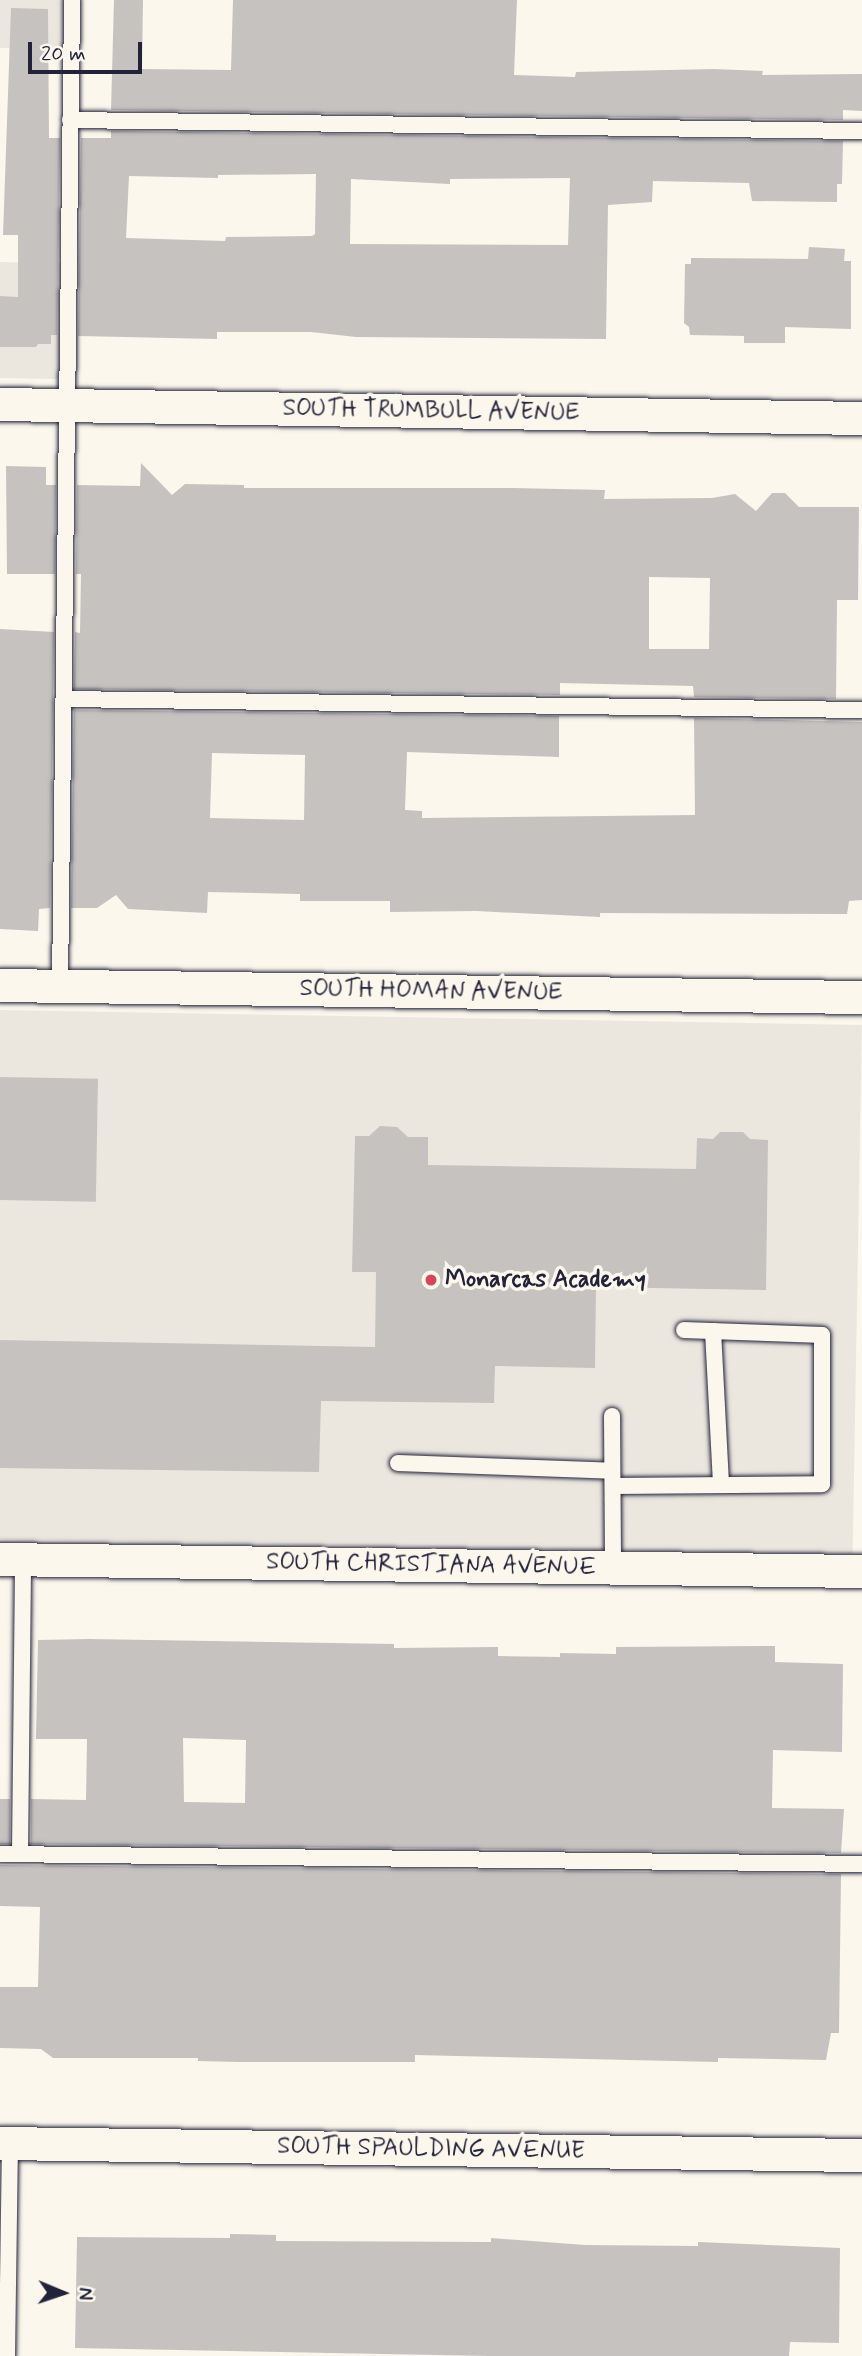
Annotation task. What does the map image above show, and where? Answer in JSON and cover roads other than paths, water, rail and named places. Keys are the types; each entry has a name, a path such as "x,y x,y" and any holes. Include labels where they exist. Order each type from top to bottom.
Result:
{"street":[{"name":"SOUTH TRUMBULL AVENUE","path":"0,404 862,418"},
{"name":"SOUTH HOMAN AVENUE","path":"0,985 862,997"},
{"name":"SOUTH CHRISTIANA AVENUE","path":"11,1559 862,1571"},
{"name":"SOUTH SPAULDING AVENUE","path":"5,2143 862,2155"}],"lane":[{"path":"60,986 72,0"},
{"path":"70,120 862,131"},
{"path":"64,699 862,710"},
{"path":"398,1463 721,1485 822,1484 822,1335 684,1330"},
{"path":"713,1331 721,1485"},
{"path":"612,1416 613,1568"},
{"path":"11,1559 20,1854"},
{"path":"0,1854 862,1864"},
{"path":"5,2143 7,2356"}],"place":[{"name":"Monarcas Academy","path":"431,1280"}]}
